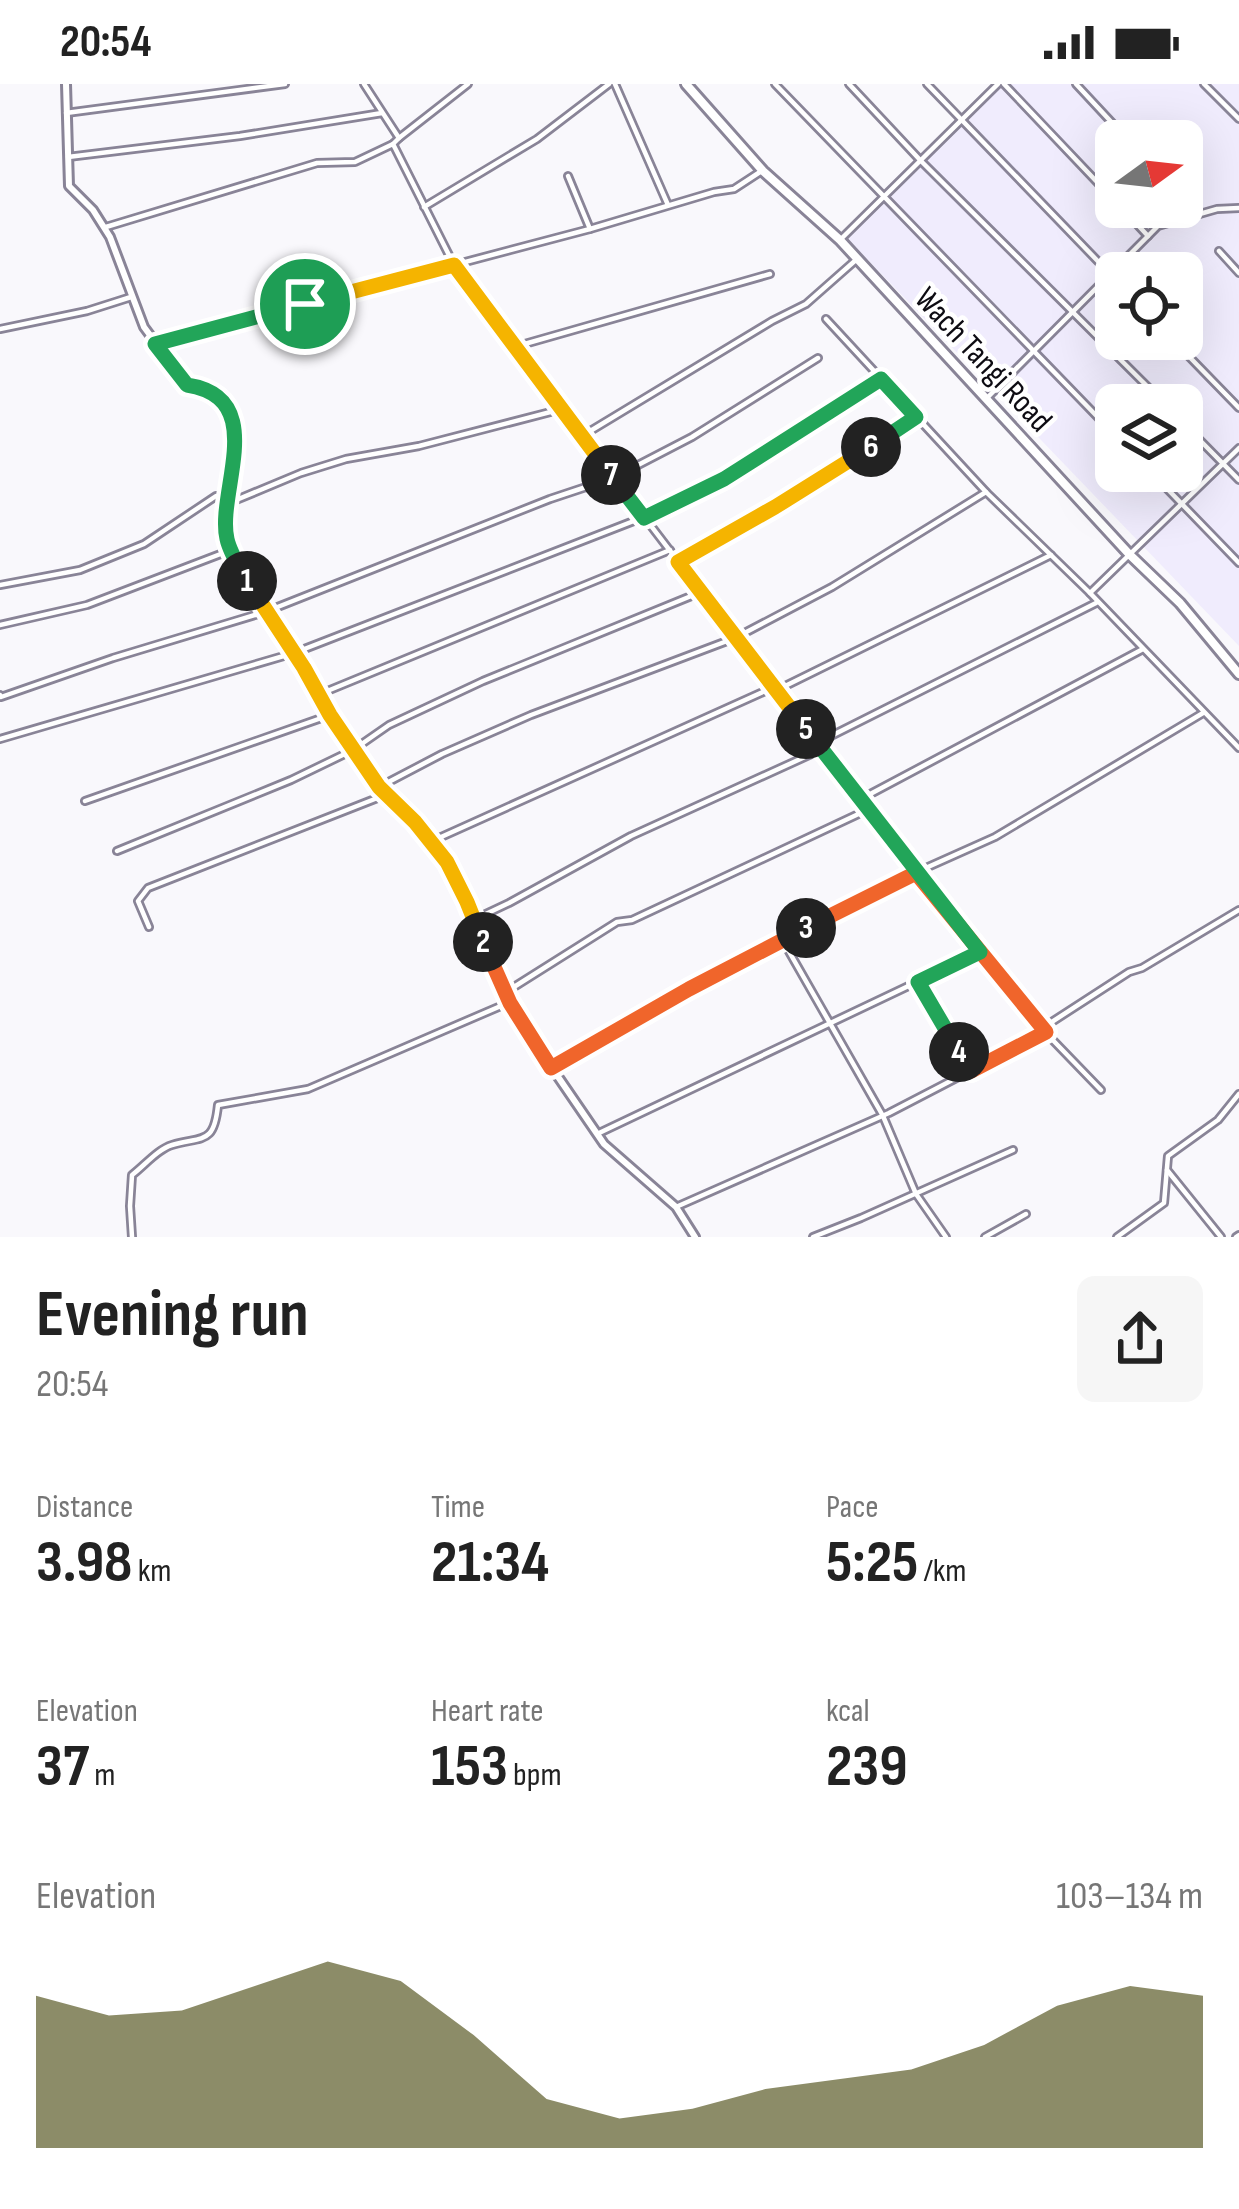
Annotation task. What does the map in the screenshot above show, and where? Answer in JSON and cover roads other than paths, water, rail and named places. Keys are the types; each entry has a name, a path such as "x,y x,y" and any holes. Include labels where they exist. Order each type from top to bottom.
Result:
{"main road":[{"name":"Wach Tangi Road","path":"686,84 763,171 839,240 1129,554 1180,603 1239,674"}],"street":[{"path":"66,84 69,185 110,237 155,344 187,385 204,388 230,415 236,442 225,535 231,550 265,612 379,787 447,862 510,1003 551,1068 604,1144 676,1207 695,1237"},
{"path":"66,113 285,84"},
{"path":"364,84 454,265 514,347 916,873 1044,1030 1101,1090"},
{"path":"104,228 317,163 356,162 396,141 468,84"},
{"path":"424,207 537,139 612,84 668,206"},
{"path":"776,84 1095,414"},
{"path":"849,84 1145,384"},
{"path":"927,84 1095,258"},
{"path":"839,240 1001,84 1095,181"},
{"path":"1076,84 1110,120"},
{"path":"1204,84 1239,119"},
{"path":"68,157 382,113"},
{"path":"155,344 734,189 763,171"},
{"path":"568,176 590,229"},
{"path":"1203,213 1239,208"},
{"path":"1140,228 1148,236"},
{"path":"1134,252 1156,228"},
{"path":"1219,251 1239,273"},
{"path":"582,436 806,304 857,260"},
{"path":"514,347 770,274"},
{"path":"986,399 1095,293"},
{"path":"0,329 87,311 131,296"},
{"path":"826,319 986,492 1239,748"},
{"path":"0,695 265,612 613,478 692,437 818,358"},
{"path":"1192,360 1239,408"},
{"path":"0,739 294,653 644,518 724,479 881,379"},
{"path":"0,585 80,569 144,544 216,496 229,500 346,459 419,446 562,409"},
{"path":"678,562 830,474 916,417"},
{"path":"1203,444 1239,480"},
{"path":"1090,593 1239,448"},
{"path":"379,787 531,715 735,638 832,587 986,492"},
{"path":"1171,492 1239,562"},
{"path":"0,625 88,605 231,550"},
{"path":"319,694 670,550"},
{"path":"430,842 776,689 1052,555"},
{"path":"117,851 291,780 389,725 483,681 701,592"},
{"path":"473,920 1098,602"},
{"path":"859,800 1143,649"},
{"path":"551,1068 689,989 994,837 1203,713"},
{"path":"85,801 330,715"},
{"path":"149,927 138,901 148,888 385,795"},
{"path":"506,992 617,922 631,920 867,810"},
{"path":"676,1207 883,1116 971,1071 1239,910"},
{"path":"783,940 883,1116 916,1194 946,1237"},
{"path":"597,1134 980,952"},
{"path":"918,982 971,1071"},
{"path":"132,1237 132,1175 168,1146 200,1142 216,1125 218,1105 308,1089 510,1003"},
{"path":"1117,1237 1164,1203 1168,1156 1218,1120 1239,1094"},
{"path":"813,1237 1013,1150"},
{"path":"1168,1170 1221,1237"},
{"path":"985,1237 1026,1214"}]}
